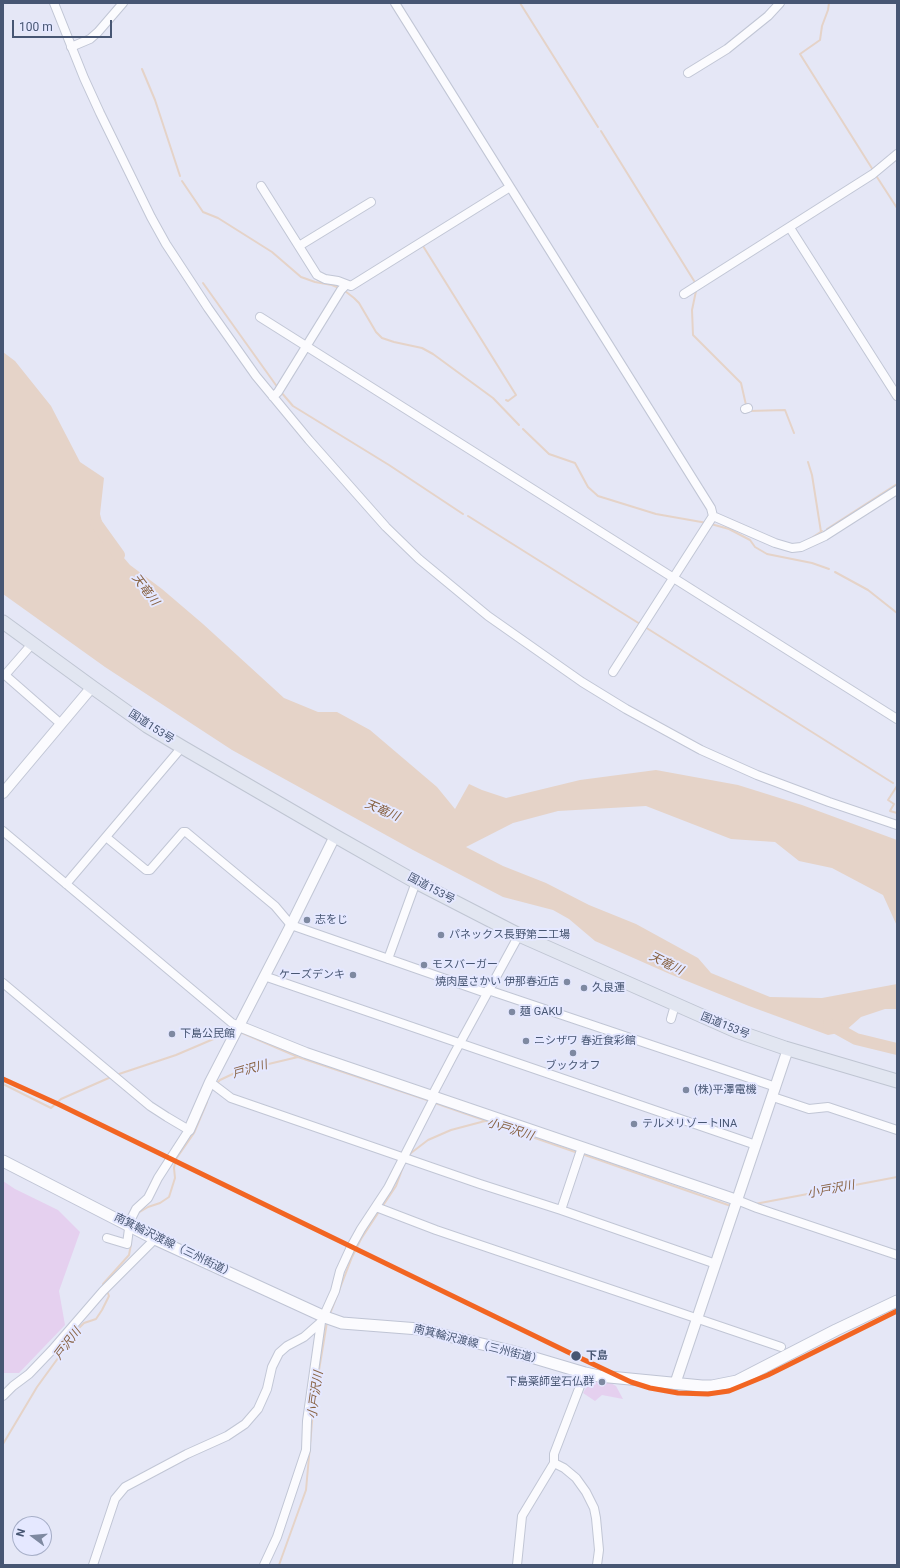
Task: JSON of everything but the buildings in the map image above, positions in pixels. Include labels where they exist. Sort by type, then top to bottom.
[{"type":"highway","name":"国道153号","points":[[3,622],[92,688],[147,726],[334,836],[416,882],[519,935],[739,1032],[788,1049],[897,1082]]},
{"type":"main road","name":"南箕輪沢渡線（三州街道）","points":[[3,1161],[155,1239],[325,1319],[342,1323],[419,1329],[511,1352],[585,1373],[675,1384],[712,1386],[737,1380],[897,1301]]},
{"type":"street","points":[[54,3],[71,47],[100,113],[151,217],[166,244],[234,345],[273,397],[386,528],[419,559],[488,616],[540,653],[616,703],[701,750],[757,775],[829,802],[897,825]]},
{"type":"street","points":[[71,47],[90,39],[123,3]]},
{"type":"street","points":[[395,3],[711,508],[710,520],[613,672]]},
{"type":"street","points":[[688,73],[727,49],[768,16],[780,3]]},
{"type":"street","points":[[684,294],[875,173],[897,154]]},
{"type":"street","points":[[261,186],[317,275],[324,279],[338,281],[351,286],[510,187]]},
{"type":"street","points":[[299,246],[371,202]]},
{"type":"street","points":[[790,228],[897,396]]},
{"type":"street","points":[[273,397],[278,392],[341,290],[346,285]]},
{"type":"street","points":[[260,317],[897,719]]},
{"type":"street","points":[[710,520],[784,546],[792,548],[802,547],[825,536],[897,490]]},
{"type":"street","points":[[32,644],[4,675],[61,724]]},
{"type":"street","points":[[3,793],[92,688]]},
{"type":"street","points":[[66,884],[182,747]]},
{"type":"street","points":[[3,831],[232,1023],[306,1053],[434,1096],[738,1204],[757,1208],[897,1256]]},
{"type":"street","points":[[106,837],[146,870],[150,870],[183,832],[186,832],[275,906],[291,925],[388,959],[487,991],[774,1092],[809,1109],[828,1108],[897,1130]]},
{"type":"street","points":[[107,1238],[127,1244],[130,1225],[136,1209],[148,1198],[158,1178],[189,1130],[334,836]]},
{"type":"street","points":[[388,959],[416,882]]},
{"type":"street","points":[[264,1565],[276,1537],[306,1450],[307,1421],[325,1319],[340,1271],[351,1247],[379,1208],[388,1188],[406,1159],[434,1096],[460,1043],[487,991],[519,935]]},
{"type":"street","points":[[264,976],[756,1145]]},
{"type":"street","points":[[3,983],[150,1106],[189,1130]]},
{"type":"street","points":[[671,1019],[675,1005]]},
{"type":"street","points":[[675,1384],[738,1204],[788,1049]]},
{"type":"street","points":[[213,1084],[231,1098],[716,1264]]},
{"type":"street","points":[[561,1210],[582,1148]]},
{"type":"street","points":[[379,1208],[436,1230],[781,1347]]},
{"type":"street","points":[[3,1396],[29,1374],[105,1289],[155,1239]]},
{"type":"street","points":[[93,1565],[115,1499],[125,1487],[188,1454],[227,1436],[246,1424],[261,1404],[267,1389],[272,1366],[279,1353],[287,1346],[304,1337],[325,1319]]},
{"type":"street","points":[[517,1565],[522,1516],[554,1463],[554,1454],[585,1373]]},
{"type":"street","points":[[554,1463],[564,1468],[576,1478],[586,1492],[594,1508],[599,1550],[597,1565]]},
{"type":"shaded area","points":[[3,1181],[15,1189],[58,1210],[80,1232],[59,1291],[65,1325],[19,1373],[3,1373]]},
{"type":"shaded area","points":[[591,1379],[609,1382],[616,1386],[623,1399],[602,1395],[595,1401],[583,1393]]},
{"type":"water","points":[[3,352],[15,361],[51,406],[80,462],[104,478],[100,514],[106,537],[130,565],[162,589],[203,624],[284,698],[318,712],[337,712],[370,730],[437,787],[455,809],[469,784],[506,798],[580,780],[656,770],[738,785],[802,805],[897,840],[897,926],[883,895],[832,868],[799,861],[775,842],[731,839],[646,806],[558,811],[513,823],[466,847],[503,866],[546,883],[589,905],[636,924],[698,958],[711,973],[770,997],[822,998],[897,984],[897,1009],[885,1009],[861,1017],[844,1032],[828,1035],[749,1006],[672,975],[595,941],[569,919],[553,910],[503,897],[413,850],[232,750],[105,667],[3,594]]},
{"type":"waterway","points":[[520,3],[598,127]]},
{"type":"waterway","points":[[829,3],[822,26],[820,40],[800,54],[873,170]]},
{"type":"waterway","points":[[142,69],[155,100],[180,176]]},
{"type":"waterway","points":[[601,131],[696,284]]},
{"type":"waterway","points":[[875,174],[897,208]]},
{"type":"waterway","points":[[182,181],[203,212],[218,218],[272,252],[301,277],[339,288]]},
{"type":"waterway","points":[[423,246],[516,395],[508,401],[506,400]]},
{"type":"waterway","points":[[203,283],[278,388]]},
{"type":"waterway","points":[[345,291],[359,303],[376,332],[382,338],[422,348],[433,354],[493,398],[519,425]]},
{"type":"waterway","points":[[696,291],[692,310],[693,335],[741,383],[746,405]]},
{"type":"waterway","points":[[281,392],[293,406],[389,465],[463,514]]},
{"type":"waterway","points":[[749,411],[785,410],[794,433]]},
{"type":"waterway","points":[[523,429],[549,454],[575,463],[588,487],[598,496],[656,514],[707,523]]},
{"type":"waterway","points":[[808,462],[812,475],[821,532]]},
{"type":"waterway","points":[[827,529],[897,484]]},
{"type":"waterway","points":[[468,516],[640,624]]},
{"type":"waterway","name":"天竜川","points":[[96,523],[119,555]]},
{"type":"waterway","points":[[711,524],[729,529],[750,540],[755,547],[767,554],[812,563],[829,569]]},
{"type":"waterway","points":[[810,539],[822,531]]},
{"type":"waterway","points":[[835,572],[868,590],[897,613]]},
{"type":"waterway","points":[[645,627],[893,783]]},
{"type":"waterway","points":[[897,786],[888,800],[894,804],[890,811],[897,813]]},
{"type":"waterway","name":"天竜川","points":[[829,1024],[856,1039],[897,1049]]},
{"type":"waterway","points":[[116,1075],[176,1055],[230,1032]]},
{"type":"waterway","name":"戸沢川","points":[[240,1032],[298,1057],[427,1100]]},
{"type":"waterway","name":"戸沢川","points":[[216,1084],[220,1080],[239,1071],[298,1057]]},
{"type":"waterway","points":[[3,1084],[51,1108],[61,1099],[111,1077]]},
{"type":"waterway","name":"戸沢川","points":[[138,1213],[148,1207],[160,1203],[169,1197],[175,1178],[174,1168],[176,1159],[194,1133],[207,1102]]},
{"type":"waterway","name":"小戸沢川","points":[[435,1103],[578,1153]]},
{"type":"waterway","name":"小戸沢川","points":[[409,1156],[428,1140],[451,1130],[485,1121]]},
{"type":"waterway","name":"小戸沢川","points":[[582,1154],[731,1206]]},
{"type":"waterway","name":"小戸沢川","points":[[382,1207],[396,1186],[403,1167]]},
{"type":"waterway","name":"小戸沢川","points":[[755,1204],[897,1177]]},
{"type":"waterway","name":"小戸沢川","points":[[330,1314],[352,1257],[361,1239],[380,1210]]},
{"type":"waterway","name":"戸沢川","points":[[104,1287],[103,1284],[129,1255],[131,1244]]},
{"type":"waterway","name":"戸沢川","points":[[3,1444],[37,1387],[75,1332],[84,1323],[96,1319],[109,1296],[107,1291]]},
{"type":"waterway","name":"小戸沢川","points":[[279,1565],[306,1490],[314,1400],[327,1322]]},
{"type":"transit line","points":[[3,1079],[58,1104],[576,1356],[631,1382],[650,1388],[678,1393],[708,1394],[729,1391],[768,1375],[897,1311]]},
{"type":"place","name":"志をじ","points":[[307,920]]},
{"type":"place","name":"パネックス長野第二工場","points":[[441,935]]},
{"type":"place","name":"モスバーガー","points":[[424,965]]},
{"type":"place","name":"ケーズデンキ","points":[[353,975]]},
{"type":"place","name":"焼肉屋さかい 伊那春近店","points":[[567,982]]},
{"type":"place","name":"久良運","points":[[584,988]]},
{"type":"place","name":"麺 GAKU","points":[[512,1012]]},
{"type":"place","name":"下島公民館","points":[[172,1034]]},
{"type":"place","name":"ニシザワ 春近食彩館","points":[[526,1041]]},
{"type":"place","name":"ブックオフ","points":[[573,1053]]},
{"type":"place","name":"(株)平澤電機","points":[[686,1090]]},
{"type":"place","name":"テルメリゾートINA","points":[[634,1124]]},
{"type":"place","name":"下島","points":[[576,1356]]},
{"type":"place","name":"下島薬師堂石仏群","points":[[602,1382]]}]
